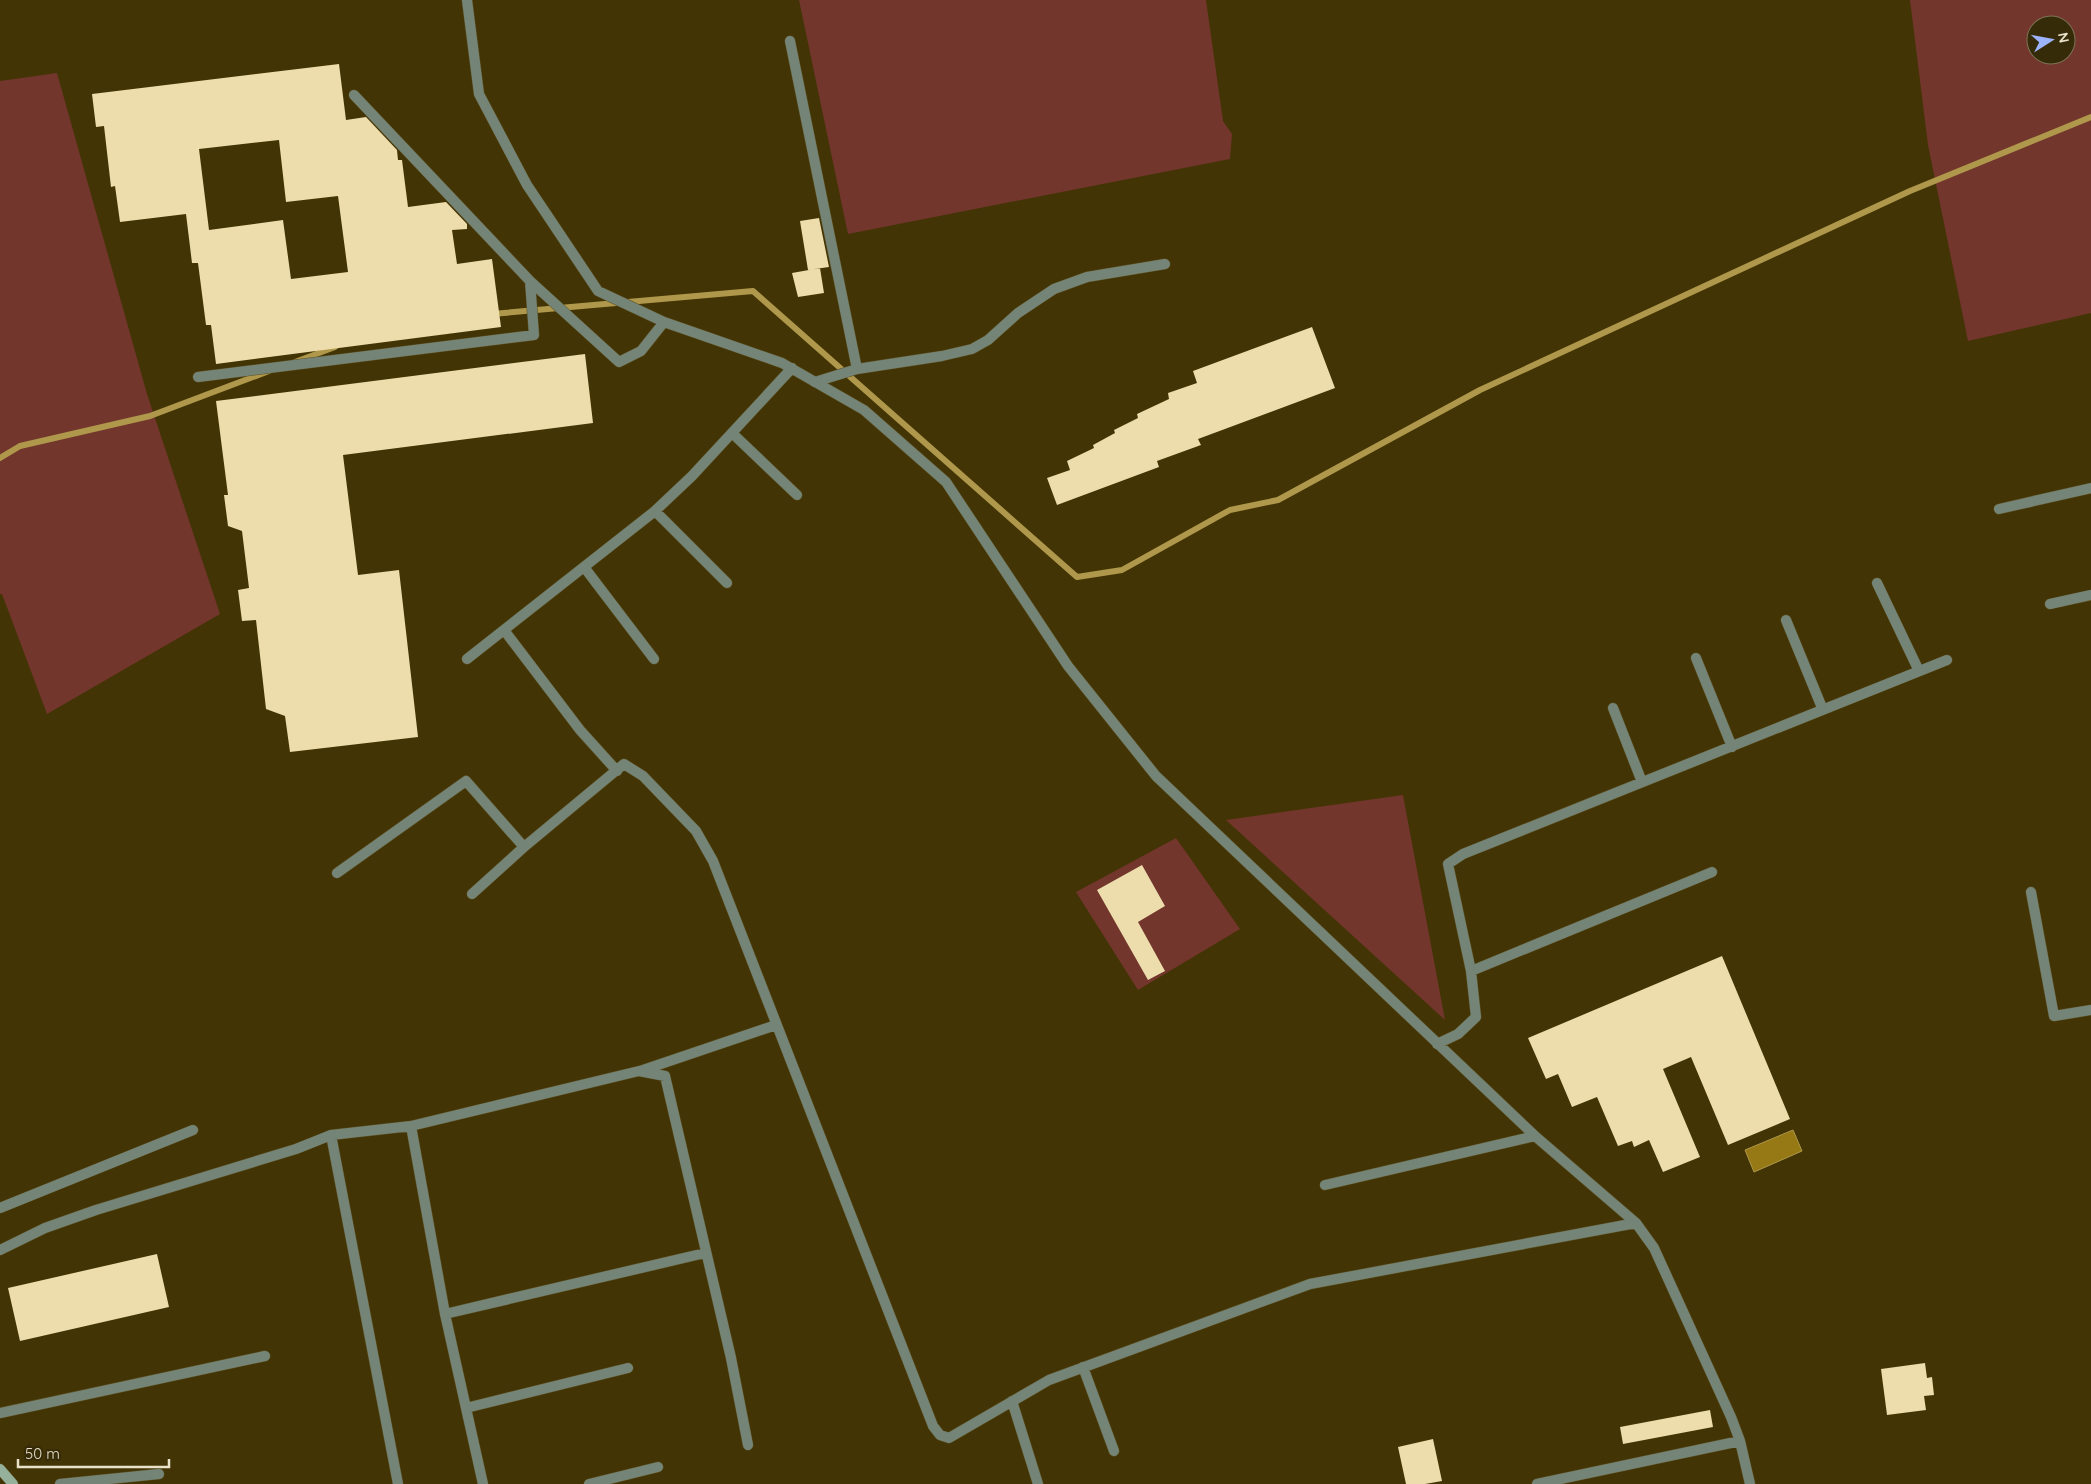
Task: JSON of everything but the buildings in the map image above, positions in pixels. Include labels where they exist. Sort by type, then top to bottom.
[{"type":"street","points":[[468,0],[479,94],[526,185],[598,291],[664,322],[792,368],[864,410],[946,482],[1068,666],[1156,776],[1535,1136],[1636,1223],[1654,1248],[1740,1441],[1750,1484]]},
{"type":"street","points":[[790,41],[858,369]]},
{"type":"street","points":[[354,95],[530,281],[619,362],[641,352],[664,322]]},
{"type":"street","points":[[815,382],[858,369],[918,360],[972,349],[988,340],[1018,313],[1054,289],[1087,277],[1165,264]]},
{"type":"street","points":[[198,377],[534,335],[530,281]]},
{"type":"street","points":[[467,660],[655,511],[692,476],[792,368]]},
{"type":"street","points":[[732,433],[797,496]]},
{"type":"street","points":[[1999,509],[2091,488]]},
{"type":"street","points":[[655,511],[727,583]]},
{"type":"street","points":[[584,567],[654,659]]},
{"type":"street","points":[[1877,583],[1919,672]]},
{"type":"street","points":[[2050,604],[2091,595]]},
{"type":"street","points":[[1786,620],[1823,710]]},
{"type":"street","points":[[504,630],[580,730],[617,770]]},
{"type":"street","points":[[1696,658],[1732,747]]},
{"type":"street","points":[[1437,1044],[1458,1034],[1476,1017],[1471,971],[1448,864],[1463,854],[1947,660]]},
{"type":"street","points":[[1613,708],[1642,782]]},
{"type":"street","points":[[472,894],[524,846],[624,764],[643,776],[696,831],[713,861],[933,1426],[940,1435],[949,1438],[1049,1380],[1310,1284],[1636,1223]]},
{"type":"street","points":[[336,873],[466,781],[524,846]]},
{"type":"street","points":[[1471,971],[1712,872]]},
{"type":"street","points":[[2031,892],[2054,1016],[2091,1010]]},
{"type":"street","points":[[0,1250],[45,1228],[96,1210],[296,1149],[331,1135],[411,1126],[639,1072],[776,1025]]},
{"type":"street","points":[[639,1072],[665,1076],[705,1254],[731,1358],[748,1445]]},
{"type":"street","points":[[411,1126],[445,1314],[483,1484]]},
{"type":"street","points":[[0,1208],[193,1130]]},
{"type":"street","points":[[331,1135],[398,1484]]},
{"type":"street","points":[[1325,1185],[1535,1136]]},
{"type":"street","points":[[445,1314],[705,1254]]},
{"type":"street","points":[[0,1413],[265,1356]]},
{"type":"street","points":[[1083,1367],[1114,1451]]},
{"type":"street","points":[[466,1408],[628,1368]]},
{"type":"street","points":[[1012,1401],[1038,1484]]},
{"type":"street","points":[[1537,1484],[1740,1441]]},
{"type":"street","points":[[589,1484],[658,1467]]},
{"type":"street","points":[[0,1469],[13,1484]]},
{"type":"street","points":[[60,1484],[159,1474]]},
{"type":"shaded area","points":[[799,0],[1206,0],[1223,121],[1232,134],[1230,159],[848,234]]},
{"type":"shaded area","points":[[1910,0],[2091,0],[2091,313],[1968,341],[1928,145]]},
{"type":"shaded area","points":[[57,73],[147,394],[220,614],[47,714],[2,594],[0,594],[0,81]]},
{"type":"shaded area","points":[[1403,795],[1445,1020],[1226,820]]},
{"type":"shaded area","points":[[1176,838],[1240,929],[1138,990],[1076,892]]},
{"type":"shaded area","points":[[1793,1130],[1802,1151],[1754,1172],[1745,1150]]},
{"type":"waterway","points":[[492,314],[753,291],[1077,577],[1122,570],[1230,510],[1278,500],[1480,390],[1910,191],[2091,117]]},
{"type":"waterway","points":[[295,362],[335,347]]},
{"type":"waterway","points":[[0,458],[20,446],[150,416],[269,371]]}]
